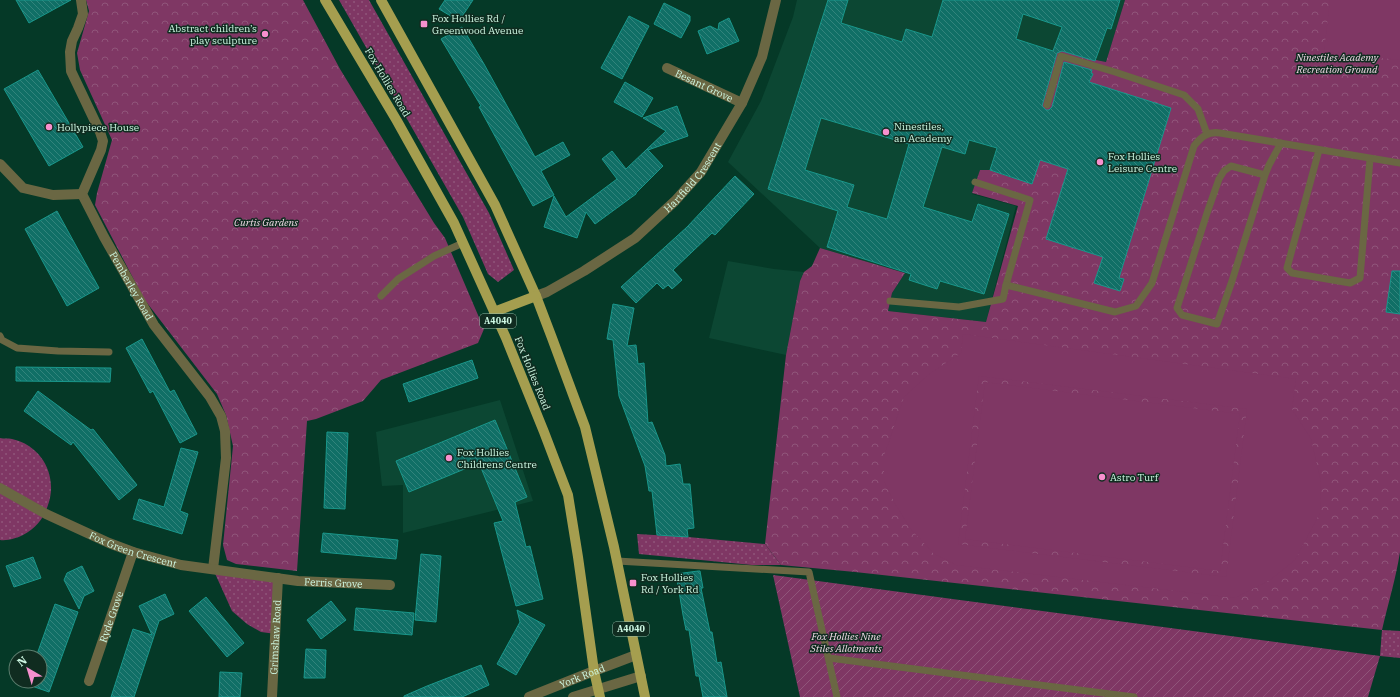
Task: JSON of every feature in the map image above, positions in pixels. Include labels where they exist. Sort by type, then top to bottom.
[{"type":"main road","name":"Fox Hollies Road","points":[[325,0],[397,121],[454,223],[506,338],[568,495],[594,671],[599,693]]},
{"type":"main road","name":"A4040","points":[[381,0],[495,205],[536,296],[585,427],[617,561],[645,697]]},
{"type":"main road","points":[[494,312],[536,296]]},
{"type":"street","points":[[0,164],[23,188],[53,195],[82,194],[101,150],[102,141],[100,132],[71,72],[70,52],[72,41],[83,14],[81,0]]},
{"type":"street","name":"Hartfield Crescent","points":[[536,296],[547,292],[584,271],[635,238],[669,206],[701,172],[742,103],[762,56],[776,0]]},
{"type":"street","name":"Besant Grove","points":[[667,68],[742,103]]},
{"type":"street","name":"Pemberley Road","points":[[82,194],[104,237],[154,325],[210,397],[221,416],[225,431],[226,458],[213,569]]},
{"type":"street","name":"Fox Green Crescent","points":[[1,490],[46,514],[109,543],[133,552],[181,565],[278,578]]},
{"type":"street","name":"Ryde Grove","points":[[90,681],[133,552]]},
{"type":"street","name":"Ferris Grove","points":[[278,578],[298,581],[390,585]]},
{"type":"street","name":"Grimshaw Road","points":[[272,697],[278,578]]},
{"type":"street","name":"York Road","points":[[529,697],[636,655]]},
{"type":"street","name":"York Road","points":[[573,697],[599,693],[641,676]]},
{"type":"lane","points":[[1047,105],[1062,56],[1184,95],[1198,109],[1207,134]]},
{"type":"lane","points":[[1006,285],[1114,312],[1136,306],[1152,283],[1194,146],[1207,134],[1214,132],[1400,163]]},
{"type":"lane","points":[[1266,175],[1231,166],[1224,171],[1207,213],[1178,308],[1182,315],[1217,324],[1266,175],[1269,165],[1281,143]]},
{"type":"lane","points":[[1319,150],[1287,268],[1292,273],[1350,283],[1360,278],[1370,159]]},
{"type":"lane","points":[[890,301],[959,307],[1003,300],[1030,200],[975,182]]},
{"type":"lane","points":[[382,296],[398,279],[434,256],[463,243]]},
{"type":"lane","points":[[0,336],[2,340],[17,348],[58,351],[109,352]]},
{"type":"lane","points":[[617,561],[809,572],[837,697]]},
{"type":"lane","points":[[829,658],[1134,697]]},
{"type":"shaded area","name":"Ninestiles, an Academy","points":[[797,0],[1125,0],[1106,62],[1096,60],[1055,45],[1013,178],[990,170],[980,170],[972,194],[1016,206],[986,322],[888,311],[892,293],[905,273],[820,248],[728,162],[761,101],[793,17]]},
{"type":"shaded area","points":[[728,261],[774,269],[804,272],[800,281],[786,355],[709,338]]},
{"type":"shaded area","name":"Fox Hollies Childrens Centre","points":[[500,400],[533,501],[403,533],[403,485],[382,486],[376,432]]},
{"type":"green space","name":"Curtis Gardens","points":[[86,0],[303,0],[340,69],[434,223],[445,238],[484,329],[478,343],[381,380],[363,401],[307,421],[297,571],[236,564],[227,560],[223,545],[233,446],[226,415],[217,394],[144,299],[95,205],[112,140],[80,70],[77,53],[89,11]]},
{"type":"green space","points":[[339,0],[369,0],[489,213],[514,270],[498,282],[488,274],[463,217]]},
{"type":"green space","name":"Ninestiles Academy Recreation Ground","points":[[1125,0],[1400,0],[1400,552],[1382,630],[781,565],[765,544],[786,355],[800,281],[804,272],[812,266],[820,248],[905,273],[892,293],[888,311],[986,322],[1018,206],[972,193],[980,170],[990,170],[1013,178],[1055,45],[1096,60],[1106,62]]},
{"type":"green space","points":[[1330,0],[1400,0],[1400,60],[1324,52]]},
{"type":"green space","points":[[963,334],[1296,379],[1292,409],[1311,439],[1321,482],[1320,513],[1295,560],[1270,580],[1235,598],[956,565],[933,553],[910,528],[894,502],[884,481],[884,456],[904,397],[928,375],[961,353]],"holes":[[[979,376],[1247,409],[1226,577],[958,544]]]},
{"type":"green space","name":"Astro Turf","points":[[985,382],[1240,414],[1220,571],[965,539]]},
{"type":"green space","points":[[0,438],[12,439],[32,448],[45,464],[51,484],[51,494],[48,505],[39,522],[23,535],[6,540],[0,540]]},
{"type":"green space","points":[[637,534],[765,544],[781,565],[752,565],[639,554]]},
{"type":"green space","points":[[213,569],[278,578],[276,634],[261,632],[247,624],[232,611]]},
{"type":"green space","name":"Fox Hollies Nine Stiles Allotments","points":[[773,575],[1380,656],[1368,697],[800,697]]},
{"type":"green space","points":[[1382,630],[1400,631],[1400,658],[1380,656]]},
{"type":"building","points":[[16,0],[71,0],[29,23]]},
{"type":"building","points":[[445,0],[473,0],[459,21],[439,9]]},
{"type":"building","name":"Ninestiles, an Academy","points":[[828,0],[848,0],[841,23],[902,42],[906,29],[932,37],[943,0],[1120,0],[1111,29],[1107,28],[1095,61],[1062,51],[1057,53],[1042,106],[1046,110],[1049,110],[1052,107],[1064,62],[1092,70],[1091,73],[1093,74],[1089,82],[1171,108],[1119,278],[1124,279],[1120,291],[1094,283],[1103,257],[1046,239],[1068,169],[1040,160],[1032,184],[990,170],[997,148],[969,140],[965,154],[942,147],[923,207],[972,222],[978,204],[1009,214],[984,294],[940,281],[937,289],[909,280],[911,274],[827,247],[838,211],[768,189]],"holes":[[[1023,14],[1062,27],[1053,51],[1016,39]],[[821,118],[909,144],[887,219],[847,207],[854,185],[805,170]]]},
{"type":"building","points":[[664,3],[690,16],[690,21],[681,38],[654,24]]},
{"type":"building","points":[[629,16],[649,26],[622,79],[601,68]]},
{"type":"building","points":[[729,18],[739,41],[707,54],[698,31],[710,26],[718,30],[719,23]]},
{"type":"building","points":[[462,27],[535,157],[563,142],[570,155],[541,171],[554,195],[533,206],[479,107],[481,106],[441,39]]},
{"type":"building","name":"Hollypiece House","points":[[38,70],[83,147],[49,166],[4,89]]},
{"type":"building","points":[[625,82],[653,98],[642,117],[614,102]]},
{"type":"building","points":[[677,106],[688,136],[648,150],[663,166],[636,194],[595,224],[586,212],[577,238],[544,227],[554,196],[566,217],[617,179],[602,159],[612,151],[626,169],[666,131],[643,118]]},
{"type":"building","points":[[735,176],[754,194],[715,235],[712,233],[673,270],[682,280],[672,289],[668,285],[663,289],[657,283],[636,303],[621,287],[687,227]]},
{"type":"building","points":[[57,211],[99,288],[67,306],[25,229]]},
{"type":"building","points":[[1392,271],[1400,271],[1400,314],[1386,312]]},
{"type":"building","points":[[613,304],[634,308],[627,346],[636,345],[638,364],[644,363],[648,423],[652,422],[665,455],[666,466],[680,464],[683,484],[690,484],[694,528],[687,529],[688,537],[657,535],[652,491],[649,491],[645,466],[619,396],[613,340],[607,339]]},
{"type":"building","points":[[142,339],[170,392],[174,390],[197,434],[180,443],[153,391],[150,393],[126,348]]},
{"type":"building","points":[[472,360],[478,378],[409,402],[403,384]]},
{"type":"building","points":[[16,367],[111,368],[110,382],[16,381]]},
{"type":"building","points":[[38,391],[91,430],[93,429],[137,485],[119,500],[73,442],[71,445],[24,411]]},
{"type":"building","points":[[495,420],[527,497],[515,502],[526,547],[530,546],[543,599],[516,606],[494,523],[503,521],[479,463],[409,492],[396,461]]},
{"type":"building","points":[[327,432],[348,433],[345,509],[324,508]]},
{"type":"building","points":[[181,448],[198,452],[180,511],[188,514],[182,534],[133,519],[139,499],[164,507]]},
{"type":"building","points":[[323,533],[398,540],[396,559],[321,552]]},
{"type":"building","points":[[421,554],[441,556],[436,622],[415,620]]},
{"type":"building","points":[[33,557],[41,578],[14,587],[6,566]]},
{"type":"building","points":[[82,566],[94,591],[84,596],[79,609],[64,580],[67,573]]},
{"type":"building","points":[[700,571],[703,588],[701,588],[710,632],[712,632],[717,663],[721,662],[727,697],[703,697],[699,676],[696,676],[689,630],[686,630],[676,574]]},
{"type":"building","points":[[165,594],[174,614],[159,621],[134,697],[111,697],[133,629],[152,635],[139,606]]},
{"type":"building","points":[[206,597],[244,643],[227,657],[189,611]]},
{"type":"building","points":[[331,601],[346,620],[321,639],[307,620]]},
{"type":"building","points":[[55,604],[78,612],[49,692],[40,689],[48,689],[48,649],[39,649]]},
{"type":"building","points":[[356,608],[414,613],[412,635],[354,630]]},
{"type":"building","points":[[517,610],[545,625],[516,675],[497,664],[520,622]]},
{"type":"building","points":[[306,649],[326,650],[325,678],[304,678]]},
{"type":"building","points":[[481,665],[489,685],[462,697],[404,697],[427,686]]},
{"type":"building","points":[[220,672],[242,673],[240,697],[219,697]]},
{"type":"place","name":"Fox Hollies Rd / Greenwood Avenue","points":[[424,24]]},
{"type":"place","name":"Abstract children’s play sculpture","points":[[265,34]]},
{"type":"place","name":"Hollypiece House","points":[[49,127]]},
{"type":"place","name":"Ninestiles, an Academy","points":[[886,132]]},
{"type":"place","name":"Fox Hollies Leisure Centre","points":[[1100,162]]},
{"type":"place","name":"Fox Hollies Childrens Centre","points":[[449,458]]},
{"type":"place","name":"Astro Turf","points":[[1102,477]]},
{"type":"place","name":"Fox Hollies Rd / York Rd","points":[[633,583]]}]
